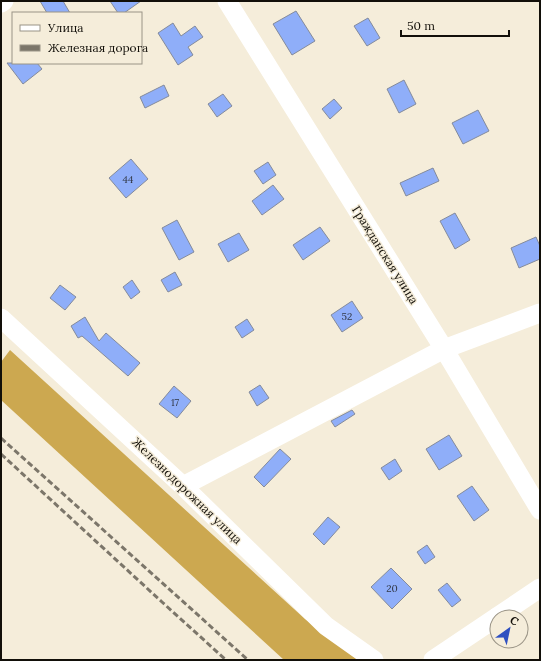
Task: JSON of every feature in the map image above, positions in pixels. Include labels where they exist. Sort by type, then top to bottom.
[{"type":"street","name":"Гражданская улица","points":[[227,1],[444,349],[540,510]]},
{"type":"street","points":[[183,486],[444,349],[540,313]]},
{"type":"street","name":"Железнодорожная улица","points":[[1,318],[183,486],[326,626],[374,660]]},
{"type":"street","points":[[509,609],[540,588]]},
{"type":"street","points":[[433,660],[489,622]]},
{"type":"shaded area","points":[[10,350],[305,619],[360,660],[284,660],[1,400],[1,362]]},
{"type":"building","points":[[40,1],[63,1],[69,12],[46,12]]},
{"type":"building","points":[[110,1],[141,1],[125,12],[117,12]]},
{"type":"building","points":[[296,11],[315,41],[292,55],[273,24]]},
{"type":"building","points":[[368,18],[380,38],[367,46],[354,26]]},
{"type":"building","points":[[173,23],[181,36],[195,26],[203,37],[188,47],[193,55],[178,65],[158,33]]},
{"type":"building","points":[[7,63],[38,64],[42,69],[23,84]]},
{"type":"building","points":[[404,80],[416,104],[399,113],[387,89]]},
{"type":"building","points":[[164,85],[169,96],[145,108],[140,97]]},
{"type":"building","points":[[223,94],[232,106],[217,117],[208,104]]},
{"type":"building","points":[[334,99],[342,108],[330,119],[322,109]]},
{"type":"building","points":[[478,110],[489,131],[463,144],[452,123]]},
{"type":"building","points":[[131,159],[148,179],[126,198],[109,178]]},
{"type":"building","points":[[268,162],[276,175],[263,184],[254,171]]},
{"type":"building","points":[[433,168],[439,181],[406,196],[400,183]]},
{"type":"building","points":[[273,185],[284,199],[262,215],[252,201]]},
{"type":"building","points":[[455,213],[470,240],[455,249],[440,221]]},
{"type":"building","points":[[177,220],[194,252],[179,260],[162,228]]},
{"type":"building","points":[[320,227],[330,241],[303,260],[293,245]]},
{"type":"building","points":[[239,233],[249,250],[228,262],[218,244]]},
{"type":"building","points":[[536,237],[540,246],[540,259],[519,268],[511,248]]},
{"type":"building","points":[[175,272],[182,285],[168,292],[161,280]]},
{"type":"building","points":[[132,280],[140,292],[131,299],[123,287]]},
{"type":"building","points":[[60,285],[76,297],[65,310],[50,298]]},
{"type":"building","points":[[352,301],[363,318],[342,332],[331,315]]},
{"type":"building","points":[[85,317],[99,341],[106,333],[140,363],[128,376],[82,336],[78,338],[71,326]]},
{"type":"building","points":[[247,319],[254,330],[242,338],[235,327]]},
{"type":"building","points":[[260,385],[269,398],[257,406],[249,392]]},
{"type":"building","points":[[174,386],[191,401],[177,418],[159,404]]},
{"type":"building","points":[[352,410],[355,414],[335,427],[331,421]]},
{"type":"building","points":[[449,435],[462,456],[439,470],[426,449]]},
{"type":"building","points":[[280,449],[291,459],[264,487],[254,477]]},
{"type":"building","points":[[395,459],[402,471],[389,480],[381,468]]},
{"type":"building","points":[[472,486],[489,510],[474,521],[457,496]]},
{"type":"building","points":[[328,517],[340,527],[324,545],[313,534]]},
{"type":"building","points":[[427,545],[435,557],[425,564],[417,552]]},
{"type":"building","points":[[391,568],[412,589],[392,609],[371,587]]},
{"type":"building","points":[[447,583],[461,600],[452,607],[438,590]]},
{"type":"railway","points":[[1,438],[248,660]]},
{"type":"railway","points":[[1,454],[226,660]]}]
